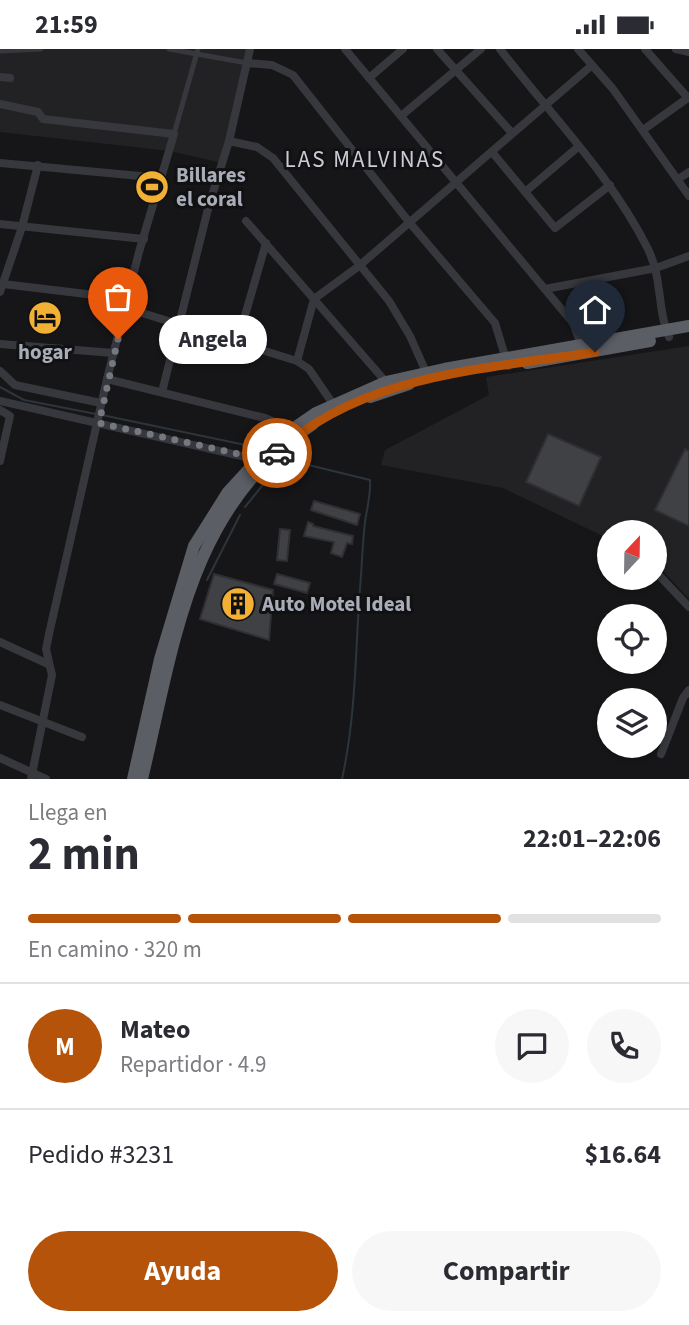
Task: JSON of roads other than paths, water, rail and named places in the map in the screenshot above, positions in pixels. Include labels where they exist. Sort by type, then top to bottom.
[{"type":"highway","points":[[133,779],[160,659],[194,547],[228,492],[291,429],[333,404],[386,382],[426,372],[508,362],[667,334],[689,326]]},
{"type":"highway","points":[[142,779],[186,603],[200,559],[224,515],[260,461],[305,429],[359,401],[416,382],[581,344],[689,333]]},
{"type":"street","points":[[0,51],[41,49]]},
{"type":"street","points":[[169,49],[272,65],[293,75],[409,222],[495,323],[508,362]]},
{"type":"street","points":[[162,392],[209,205],[229,141],[250,49]]},
{"type":"street","points":[[345,49],[573,323],[581,344]]},
{"type":"street","points":[[369,78],[403,49]]},
{"type":"street","points":[[437,49],[512,133]]},
{"type":"street","points":[[401,116],[481,49]]},
{"type":"street","points":[[500,49],[610,185],[647,248],[656,268],[667,334]]},
{"type":"street","points":[[578,49],[613,89],[689,196]]},
{"type":"street","points":[[643,130],[688,98],[645,49]]},
{"type":"street","points":[[676,49],[689,52]]},
{"type":"street","points":[[32,776],[52,675],[46,649],[107,379],[197,52]]},
{"type":"street","points":[[297,361],[314,299],[359,266],[591,66]]},
{"type":"street","points":[[0,77],[10,78]]},
{"type":"street","points":[[0,104],[37,112],[43,120],[174,134]]},
{"type":"street","points":[[229,141],[257,147],[273,158],[389,301],[411,336],[426,372]]},
{"type":"street","points":[[526,192],[578,147]]},
{"type":"street","points":[[492,152],[555,228],[610,185]]},
{"type":"street","points":[[0,163],[162,178]]},
{"type":"street","points":[[38,165],[22,227],[1,288],[128,299]]},
{"type":"street","points":[[678,179],[689,171]]},
{"type":"street","points":[[246,221],[386,382]]},
{"type":"street","points":[[0,224],[144,239]]},
{"type":"street","points":[[237,343],[266,243]]},
{"type":"street","points":[[545,289],[656,268],[689,255]]},
{"type":"street","points":[[126,309],[297,361],[309,369],[333,404]]},
{"type":"street","points":[[0,344],[114,353]]},
{"type":"street","points":[[0,371],[15,385],[101,406]]},
{"type":"street","points":[[107,379],[265,418],[291,429]]},
{"type":"street","points":[[0,401],[99,421],[260,461]]},
{"type":"street","points":[[0,410],[10,416],[0,461]]},
{"type":"street","points":[[667,584],[689,607]]},
{"type":"street","points":[[0,642],[48,664]]},
{"type":"street","points":[[667,739],[683,698],[689,690]]},
{"type":"street","points":[[0,705],[82,737]]},
{"type":"street","points":[[0,758],[32,776],[46,779]]},
{"type":"waterway","points":[[0,387],[24,400],[96,414]]},
{"type":"waterway","points":[[102,415],[255,447]]},
{"type":"waterway","points":[[278,469],[284,464],[284,459],[370,480],[363,542],[353,703],[342,779]]},
{"type":"waterway","points":[[245,507],[270,476]]},
{"type":"waterway","points":[[207,580],[240,515]]},
{"type":"place","name":"Billares el coral","points":[[152,187]]},
{"type":"place","name":"hogar","points":[[45,318]]},
{"type":"place","name":"Angela","points":[[118,339]]},
{"type":"place","name":"Auto Motel Ideal","points":[[238,604]]},
{"type":"district","name":"LAS MALVINAS","points":[[365,159]]}]
